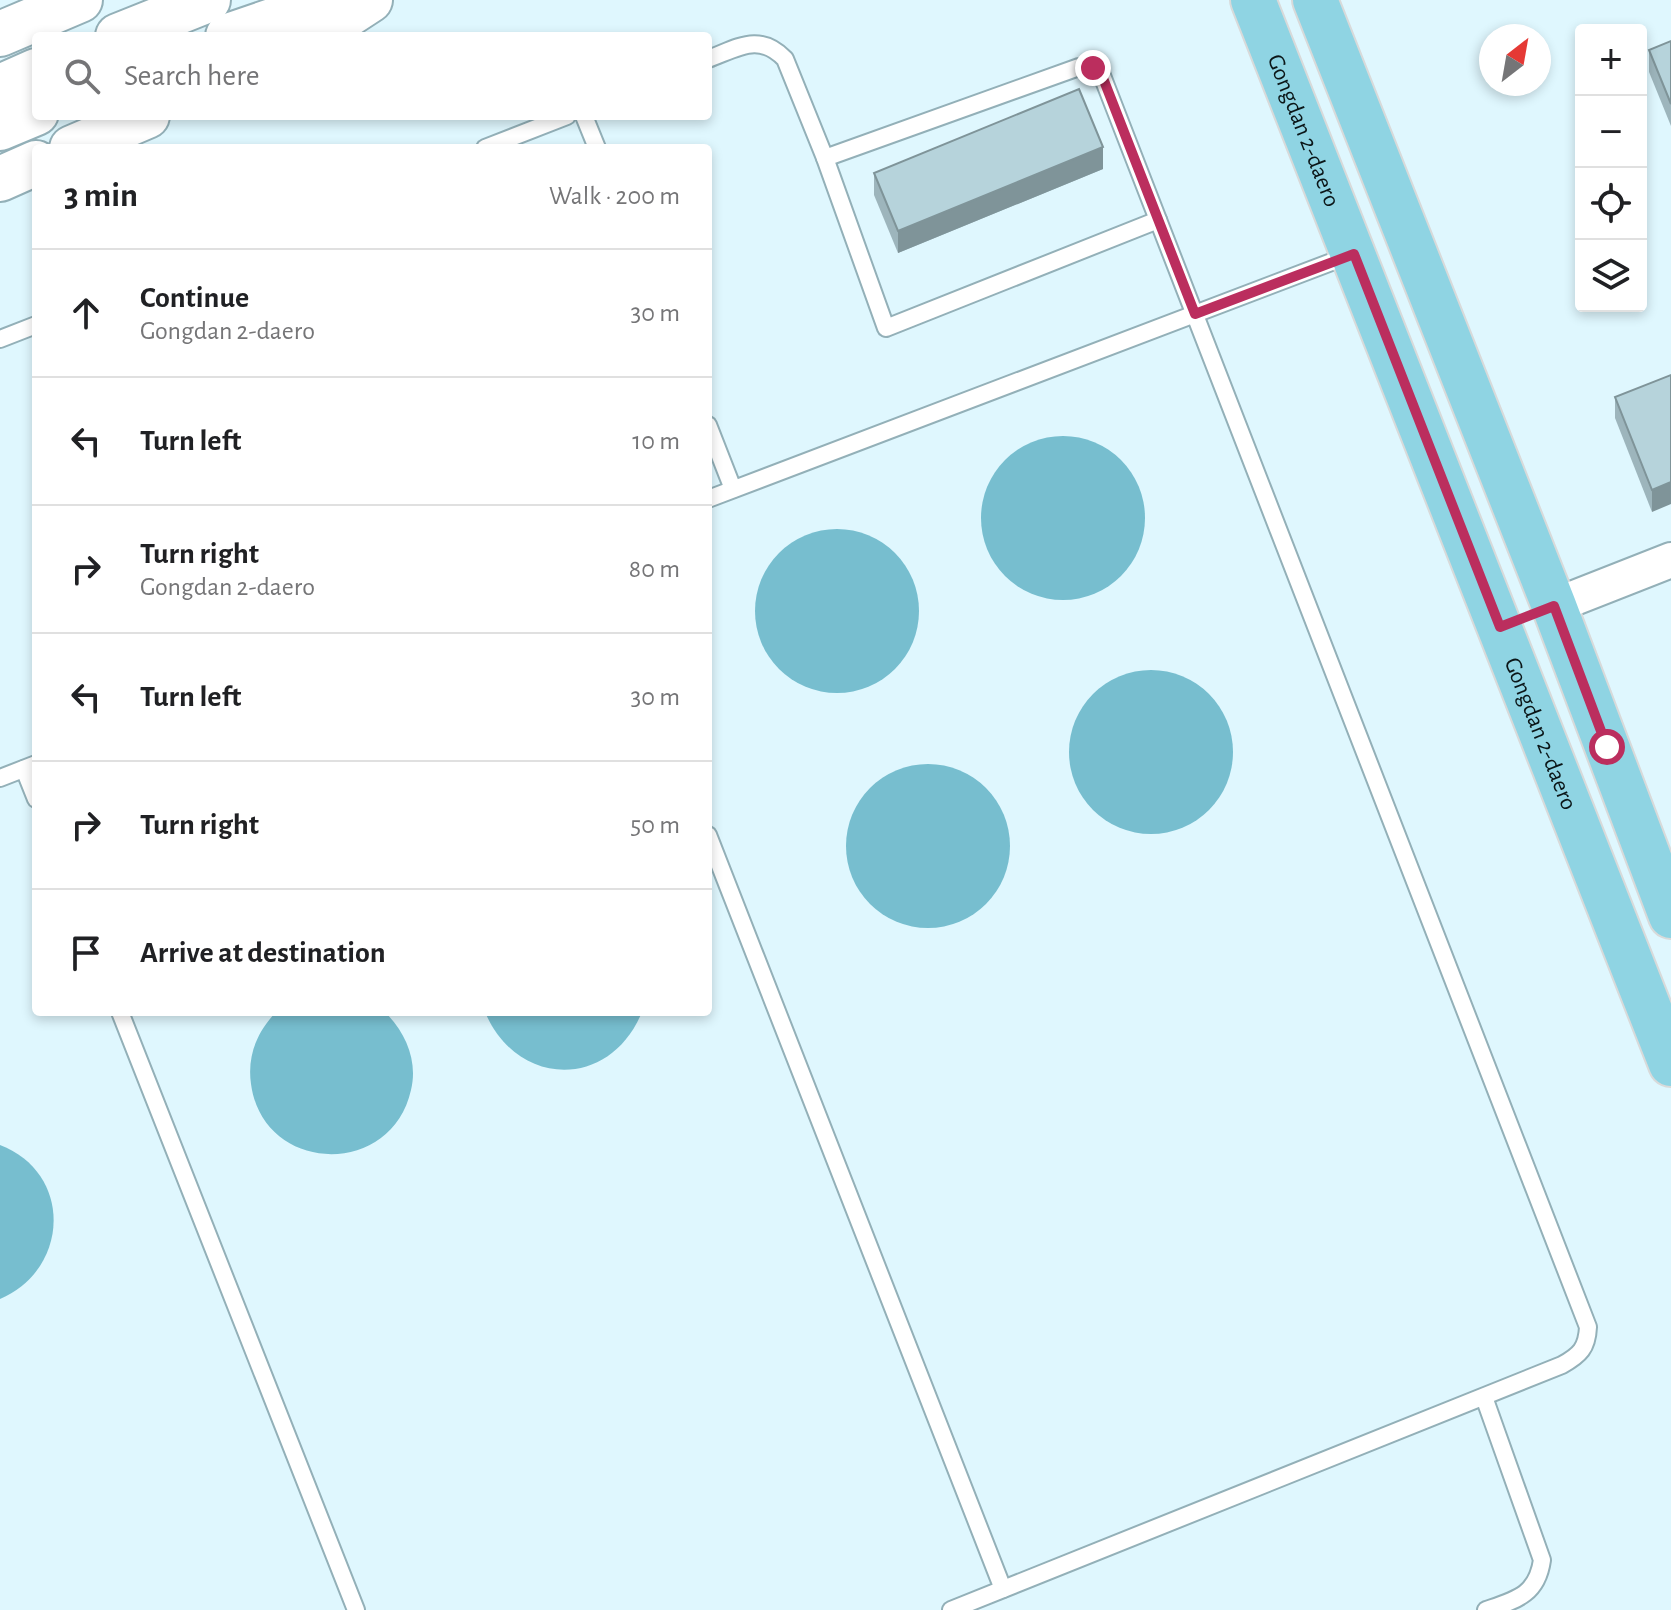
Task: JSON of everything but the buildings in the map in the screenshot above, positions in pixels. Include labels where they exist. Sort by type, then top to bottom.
[{"type":"main road","points":[[0,34],[80,0]]},
{"type":"main road","points":[[128,32],[208,0]]},
{"type":"main road","points":[[240,32],[333,0]]},
{"type":"main road","points":[[321,32],[370,0]]},
{"type":"main road","name":"Gongdan 2-daero","points":[[1253,0],[1671,1064]]},
{"type":"main road","points":[[1315,0],[1554,606],[1671,916]]},
{"type":"main road","points":[[0,87],[32,73]]},
{"type":"main road","points":[[0,128],[32,115]]},
{"type":"main road","points":[[81,144],[138,120]]},
{"type":"main road","points":[[0,179],[32,165]]},
{"type":"main road","points":[[1500,627],[1554,606]]},
{"type":"street","points":[[1554,606],[1671,560]]},
{"type":"lane","points":[[712,57],[749,43],[775,48],[785,59],[825,158],[886,328],[1158,220]]},
{"type":"lane","points":[[825,158],[1079,67],[1093,68],[1101,73],[1588,1327],[1587,1344],[1578,1357],[951,1610]]},
{"type":"lane","points":[[495,144],[557,120]]},
{"type":"lane","points":[[586,120],[595,144]]},
{"type":"lane","points":[[712,497],[1354,254]]},
{"type":"lane","points":[[0,339],[32,327]]},
{"type":"lane","points":[[712,435],[733,489]]},
{"type":"lane","points":[[0,778],[30,767]]},
{"type":"lane","points":[[712,845],[1003,1589]]},
{"type":"lane","points":[[122,1016],[356,1610]]},
{"type":"lane","points":[[1484,1397],[1542,1560],[1539,1578],[1526,1594],[1486,1610]]},
{"type":"water","points":[[1063,436],[1094,442],[1121,460],[1139,487],[1145,518],[1139,549],[1121,576],[1094,594],[1063,600],[1032,594],[1005,576],[987,549],[981,518],[987,487],[1005,460],[1032,442]]},
{"type":"water","points":[[837,529],[868,535],[895,553],[913,580],[919,611],[913,642],[895,669],[868,687],[837,693],[806,687],[779,669],[761,642],[755,611],[761,580],[779,553],[806,535]]},
{"type":"water","points":[[1151,670],[1182,676],[1209,694],[1227,721],[1233,752],[1227,783],[1209,810],[1182,828],[1151,834],[1120,828],[1093,810],[1075,783],[1069,752],[1075,721],[1093,694],[1120,676]]},
{"type":"water","points":[[928,764],[959,770],[986,788],[1004,815],[1010,846],[1004,877],[986,904],[959,922],[928,928],[897,922],[870,904],[852,877],[846,846],[852,815],[870,788],[897,770]]},
{"type":"water","points":[[273,1016],[388,1016],[404,1038],[413,1069],[411,1090],[399,1119],[379,1139],[355,1151],[328,1154],[302,1149],[278,1135],[260,1114],[251,1084],[252,1054]]},
{"type":"water","points":[[487,1016],[640,1016],[627,1038],[608,1056],[587,1066],[564,1070],[540,1066],[519,1055],[500,1037]]},
{"type":"water","points":[[0,1145],[24,1158],[41,1177],[51,1198],[54,1221],[50,1244],[40,1266],[23,1285],[0,1299]]},
{"type":"route","points":[[1093,68],[1101,73],[1195,314],[1354,254],[1500,627],[1554,606],[1607,747]]}]
